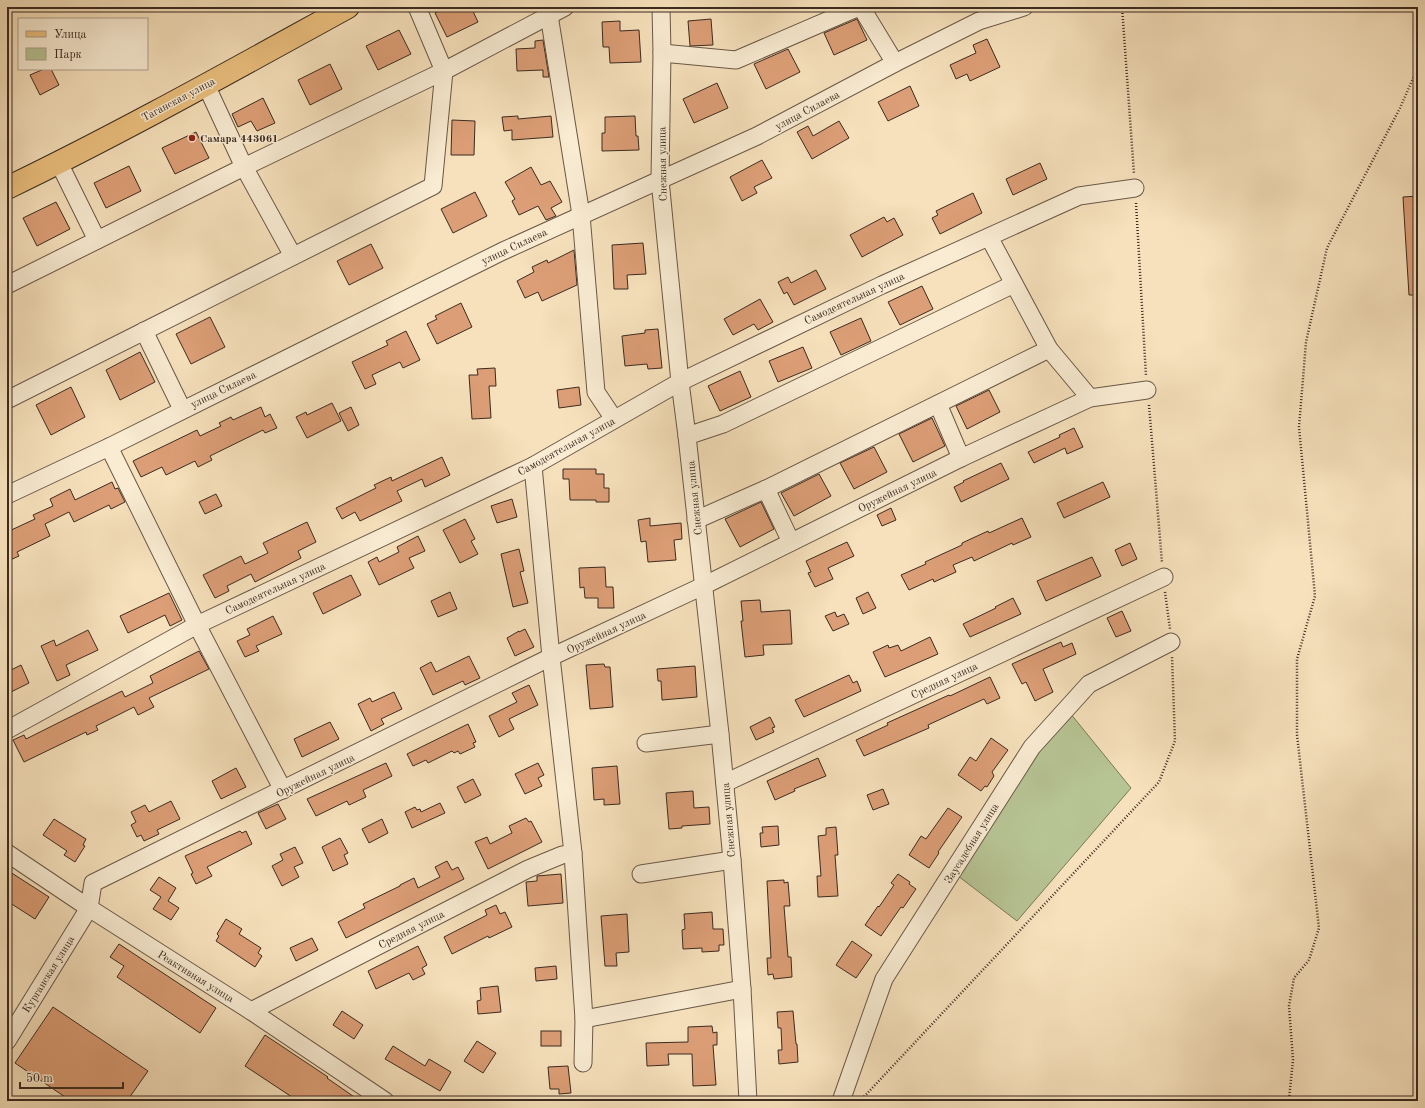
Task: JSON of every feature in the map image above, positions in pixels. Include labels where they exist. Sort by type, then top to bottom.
[{"type":"main road","name":"Таганская улица","points":[[7,188],[59,163],[206,85],[348,7]]},
{"type":"street","points":[[7,400],[433,186],[444,70],[416,7]]},
{"type":"street","points":[[7,285],[244,167],[444,70],[565,7]]},
{"type":"street","name":"Снежная улица","points":[[661,7],[662,53],[660,180],[680,382],[725,783],[742,989],[748,1101]]},
{"type":"street","points":[[662,53],[736,60],[860,7],[895,63]]},
{"type":"street","name":"улица Силаева","points":[[7,495],[109,447],[182,409],[503,251],[757,136],[895,63],[979,21],[1024,7]]},
{"type":"street","points":[[549,15],[581,215],[596,392],[614,419]]},
{"type":"street","points":[[206,85],[244,167],[294,256]]},
{"type":"street","points":[[59,163],[97,240]]},
{"type":"street","name":"Самодеятельная улица","points":[[7,730],[197,626],[533,466],[680,382],[882,285],[1079,196],[1135,188]]},
{"type":"street","points":[[989,237],[1049,349],[1090,398]]},
{"type":"street","points":[[687,436],[723,424],[1014,284]]},
{"type":"street","points":[[144,331],[182,409]]},
{"type":"street","points":[[696,520],[766,489],[1049,349]]},
{"type":"street","name":"Оружейная улица","points":[[89,908],[93,883],[552,657],[703,586],[961,458],[1090,398],[1147,390]]},
{"type":"street","points":[[938,404],[961,458]]},
{"type":"street","points":[[109,447],[197,626],[283,790]]},
{"type":"street","points":[[533,466],[573,853],[584,1019],[583,1063]]},
{"type":"street","points":[[766,489],[791,542]]},
{"type":"street","name":"Средняя улица","points":[[725,783],[1164,577]]},
{"type":"street","name":"Заусадебная улица","points":[[841,1101],[884,979],[1032,746],[1089,684],[1171,642]]},
{"type":"street","points":[[646,743],[720,734]]},
{"type":"street","name":"Реактивная улица","points":[[7,853],[89,908],[251,1011],[385,1101]]},
{"type":"street","name":"Средняя улица","points":[[251,1011],[528,869],[562,855],[573,853]]},
{"type":"street","points":[[641,874],[732,860]]},
{"type":"street","name":"Курганская улица","points":[[7,1041],[89,908]]},
{"type":"street","points":[[584,1019],[742,989]]},
{"type":"path","points":[[1287,1101],[1289,1099],[1293,1060],[1289,1006],[1294,978],[1309,960],[1319,928],[1298,735],[1297,659],[1315,596],[1299,427],[1306,342],[1327,248],[1400,108],[1418,67]]},
{"type":"green space","points":[[1070,713],[1131,788],[1017,921],[958,876],[1037,752]]},
{"type":"building","points":[[447,7],[471,7],[478,22],[447,37],[435,13]]},
{"type":"building","points":[[711,19],[713,45],[690,46],[688,21]]},
{"type":"building","points":[[857,19],[867,40],[834,55],[824,33]]},
{"type":"building","points":[[620,21],[620,31],[639,30],[641,62],[610,63],[609,47],[603,47],[602,22]]},
{"type":"building","points":[[399,30],[411,54],[378,70],[366,46]]},
{"type":"building","points":[[987,39],[1000,67],[970,81],[967,74],[956,79],[950,65],[976,53],[973,45]]},
{"type":"building","points":[[543,40],[549,77],[543,77],[543,70],[517,71],[516,49],[535,48],[535,41]]},
{"type":"building","points":[[788,49],[800,72],[766,89],[754,64]]},
{"type":"building","points":[[330,64],[342,89],[310,105],[298,80]]},
{"type":"building","points":[[42,70],[52,70],[59,85],[40,95],[30,75]]},
{"type":"building","points":[[717,83],[728,108],[694,123],[683,99]]},
{"type":"building","points":[[910,86],[919,106],[888,121],[878,102]]},
{"type":"building","points":[[263,98],[275,123],[257,131],[251,121],[238,127],[232,114]]},
{"type":"building","points":[[518,116],[518,119],[551,116],[553,137],[512,140],[512,130],[504,131],[502,117]]},
{"type":"building","points":[[635,116],[636,136],[638,136],[639,150],[602,151],[602,133],[605,133],[605,117]]},
{"type":"building","points":[[452,120],[475,121],[474,155],[451,155]]},
{"type":"building","points":[[839,121],[849,138],[812,159],[797,132],[808,126],[813,136]]},
{"type":"building","points":[[196,132],[209,158],[175,174],[162,148]]},
{"type":"building","points":[[762,160],[772,178],[754,187],[757,193],[742,201],[730,177]]},
{"type":"building","points":[[1040,163],[1047,179],[1013,195],[1006,179]]},
{"type":"building","points":[[129,166],[141,191],[106,208],[94,183]]},
{"type":"building","points":[[531,167],[541,185],[550,181],[562,202],[551,208],[556,216],[546,220],[538,206],[519,215],[512,201],[515,199],[505,182]]},
{"type":"building","points":[[475,192],[487,216],[453,233],[441,209]]},
{"type":"building","points":[[973,193],[982,213],[940,234],[932,218],[938,215],[936,211]]},
{"type":"building","points":[[1418,196],[1418,295],[1409,295],[1403,197]]},
{"type":"building","points":[[56,202],[70,229],[37,246],[23,218]]},
{"type":"building","points":[[884,217],[887,222],[894,218],[903,235],[862,257],[850,235]]},
{"type":"building","points":[[643,243],[646,274],[627,275],[628,289],[614,289],[612,245]]},
{"type":"building","points":[[371,244],[383,268],[349,285],[337,261]]},
{"type":"building","points":[[574,250],[577,285],[542,301],[538,292],[525,298],[517,281],[534,272],[532,267],[547,260],[548,263]]},
{"type":"building","points":[[816,270],[826,289],[794,305],[787,292],[784,294],[778,282],[788,277],[791,283]]},
{"type":"building","points":[[922,286],[933,309],[900,325],[888,302]]},
{"type":"building","points":[[760,299],[773,322],[758,330],[754,324],[733,335],[724,319]]},
{"type":"building","points":[[461,303],[472,327],[437,344],[427,324],[437,319],[435,316]]},
{"type":"building","points":[[210,317],[225,347],[191,364],[176,334]]},
{"type":"building","points":[[861,318],[871,341],[841,355],[830,332]]},
{"type":"building","points":[[658,329],[662,368],[648,369],[647,364],[625,366],[622,336],[645,333],[645,330]]},
{"type":"building","points":[[406,331],[420,360],[403,368],[400,362],[372,375],[376,384],[365,389],[352,362],[388,345],[386,341]]},
{"type":"building","points":[[803,347],[812,368],[778,382],[769,361]]},
{"type":"building","points":[[140,352],[155,382],[120,400],[106,370]]},
{"type":"building","points":[[495,368],[496,386],[489,386],[491,418],[472,419],[469,375],[478,375],[477,369]]},
{"type":"building","points":[[740,371],[751,397],[720,411],[708,386]]},
{"type":"building","points":[[71,387],[85,417],[51,435],[36,405]]},
{"type":"building","points":[[579,387],[581,405],[559,408],[557,390]]},
{"type":"building","points":[[989,390],[1000,412],[967,429],[956,406]]},
{"type":"building","points":[[332,403],[341,421],[307,438],[296,417],[306,412],[307,415]]},
{"type":"building","points":[[261,407],[265,417],[270,414],[277,428],[265,433],[263,430],[210,456],[212,460],[198,467],[195,461],[166,475],[162,467],[141,477],[133,461],[197,430],[200,436],[221,426],[219,423],[231,417],[233,420]]},
{"type":"building","points":[[351,407],[359,425],[348,431],[339,413]]},
{"type":"building","points":[[932,418],[945,446],[913,462],[899,434]]},
{"type":"building","points":[[1074,428],[1083,447],[1067,454],[1065,448],[1034,463],[1028,452],[1060,437],[1059,435]]},
{"type":"building","points":[[874,447],[887,472],[854,489],[840,463]]},
{"type":"building","points":[[442,457],[450,475],[425,487],[422,479],[397,491],[402,501],[360,521],[355,512],[342,519],[336,508],[376,488],[374,485],[391,477],[392,481]]},
{"type":"building","points":[[1001,463],[1009,479],[961,502],[954,487],[964,482],[963,481]]},
{"type":"building","points":[[563,469],[596,469],[596,474],[604,474],[604,488],[609,488],[609,502],[596,502],[596,500],[570,500],[569,479],[563,479]]},
{"type":"building","points":[[819,474],[831,496],[794,516],[781,493]]},
{"type":"building","points":[[112,482],[115,489],[118,488],[125,502],[111,509],[109,505],[74,522],[69,512],[45,524],[50,536],[17,552],[19,556],[10,560],[8,556],[7,557],[7,532],[35,519],[33,515],[53,506],[50,499],[70,489],[75,500]]},
{"type":"building","points":[[1103,482],[1110,497],[1064,518],[1057,503]]},
{"type":"building","points":[[216,494],[222,506],[205,514],[199,502]]},
{"type":"building","points":[[512,499],[517,517],[497,523],[491,506]]},
{"type":"building","points":[[761,502],[774,529],[740,547],[725,519]]},
{"type":"building","points":[[891,508],[896,520],[882,526],[877,515]]},
{"type":"building","points":[[650,518],[650,526],[681,523],[682,539],[674,540],[676,560],[648,562],[646,541],[641,542],[638,520]]},
{"type":"building","points":[[1022,518],[1031,537],[1013,545],[1012,543],[974,561],[972,557],[953,565],[956,572],[934,582],[933,579],[909,590],[901,575],[926,564],[925,562],[962,545],[962,543]]},
{"type":"building","points":[[465,519],[475,539],[471,541],[478,554],[460,563],[443,530]]},
{"type":"building","points":[[307,522],[316,542],[298,551],[301,558],[255,582],[251,574],[227,586],[229,591],[215,598],[203,575],[241,556],[245,564],[268,553],[263,543]]},
{"type":"building","points":[[418,536],[425,551],[409,558],[414,568],[379,585],[368,562],[377,557],[379,562],[399,552],[397,547]]},
{"type":"building","points":[[847,542],[854,556],[828,568],[833,579],[815,587],[808,573],[811,572],[806,561]]},
{"type":"building","points":[[1130,543],[1137,559],[1122,566],[1115,550]]},
{"type":"building","points":[[519,549],[524,571],[520,572],[528,603],[513,607],[501,554]]},
{"type":"building","points":[[1092,557],[1101,576],[1046,601],[1037,581]]},
{"type":"building","points":[[605,567],[606,587],[613,587],[614,608],[598,608],[598,598],[585,598],[584,587],[580,588],[579,568]]},
{"type":"building","points":[[351,575],[361,595],[323,614],[313,593]]},
{"type":"building","points":[[450,592],[457,609],[438,617],[431,601]]},
{"type":"building","points":[[868,592],[876,608],[863,614],[856,598]]},
{"type":"building","points":[[169,593],[182,620],[170,626],[165,615],[128,633],[120,616]]},
{"type":"building","points":[[1013,598],[1021,614],[970,637],[963,624]]},
{"type":"building","points":[[760,600],[761,612],[790,610],[792,644],[763,645],[764,655],[745,657],[741,621],[743,621],[741,601]]},
{"type":"building","points":[[1122,611],[1131,631],[1116,637],[1107,618]]},
{"type":"building","points":[[835,612],[837,617],[844,614],[849,624],[833,631],[825,616]]},
{"type":"building","points":[[273,616],[282,634],[256,646],[259,651],[245,657],[237,641],[250,635],[247,629]]},
{"type":"building","points":[[525,629],[534,647],[515,656],[507,638]]},
{"type":"building","points":[[88,630],[98,650],[66,665],[70,675],[57,681],[41,646],[54,640],[56,646]]},
{"type":"building","points":[[930,637],[938,654],[885,677],[873,652],[888,645],[889,648],[898,645],[901,651]]},
{"type":"building","points":[[1061,642],[1063,647],[1072,643],[1076,654],[1043,669],[1053,692],[1035,701],[1026,682],[1022,684],[1012,664]]},
{"type":"building","points":[[199,651],[209,669],[149,698],[154,707],[138,715],[134,707],[96,726],[98,730],[87,735],[86,732],[24,762],[13,740],[24,735],[26,739],[122,691],[125,697],[153,683],[150,676]]},
{"type":"building","points":[[469,656],[480,678],[465,685],[463,681],[433,695],[420,668],[431,662],[436,672]]},
{"type":"building","points":[[604,664],[605,667],[610,667],[613,707],[590,709],[586,665]]},
{"type":"building","points":[[21,665],[29,683],[7,694],[7,672]]},
{"type":"building","points":[[695,666],[697,697],[662,700],[661,681],[658,681],[657,669]]},
{"type":"building","points":[[849,675],[853,683],[857,681],[861,691],[804,717],[795,700]]},
{"type":"building","points":[[990,677],[1000,698],[987,704],[984,699],[928,725],[929,728],[864,756],[856,740],[888,725],[887,723]]},
{"type":"building","points":[[529,685],[538,705],[509,719],[514,729],[499,737],[489,716],[517,702],[512,693]]},
{"type":"building","points":[[394,692],[402,709],[381,719],[384,724],[371,731],[358,704],[370,698],[372,702]]},
{"type":"building","points":[[770,717],[775,727],[772,728],[774,732],[756,740],[750,727]]},
{"type":"building","points":[[330,722],[339,739],[302,757],[294,739]]},
{"type":"building","points":[[468,724],[476,742],[473,743],[475,747],[460,754],[458,751],[454,753],[452,751],[428,763],[426,760],[413,766],[407,754]]},
{"type":"building","points":[[991,738],[1008,750],[992,772],[994,776],[987,787],[985,786],[981,791],[958,775],[970,757],[976,761]]},
{"type":"building","points":[[818,758],[826,776],[794,789],[795,791],[775,800],[767,781]]},
{"type":"building","points":[[386,763],[392,776],[363,790],[366,797],[349,805],[347,801],[316,816],[307,799]]},
{"type":"building","points":[[538,763],[544,775],[538,778],[542,786],[525,794],[515,774]]},
{"type":"building","points":[[617,766],[620,804],[604,805],[604,799],[594,800],[592,768]]},
{"type":"building","points":[[236,768],[246,787],[221,799],[212,781]]},
{"type":"building","points":[[473,779],[481,795],[465,803],[457,787]]},
{"type":"building","points":[[883,789],[889,804],[873,810],[867,795]]},
{"type":"building","points":[[693,791],[694,808],[709,807],[710,824],[682,826],[682,828],[669,829],[666,793]]},
{"type":"building","points":[[171,801],[180,819],[157,830],[159,834],[144,841],[141,835],[137,837],[131,825],[136,822],[131,812],[145,805],[149,812]]},
{"type":"building","points":[[440,803],[445,813],[412,828],[405,812],[415,807],[417,810],[420,809],[421,812]]},
{"type":"building","points":[[278,804],[286,819],[266,829],[258,813]]},
{"type":"building","points":[[948,808],[962,817],[929,868],[909,855],[921,836],[926,839]]},
{"type":"building","points":[[526,818],[529,822],[531,821],[542,842],[488,869],[475,842],[487,837],[490,844],[512,833],[509,826]]},
{"type":"building","points":[[54,819],[86,839],[83,845],[85,846],[75,862],[64,855],[67,851],[43,835]]},
{"type":"building","points":[[382,819],[388,833],[369,843],[362,829]]},
{"type":"building","points":[[778,826],[779,845],[761,847],[760,833],[763,833],[762,827]]},
{"type":"building","points":[[836,827],[838,855],[835,855],[838,896],[818,897],[817,876],[821,876],[818,836],[826,835],[826,828]]},
{"type":"building","points":[[240,831],[242,833],[246,831],[252,844],[207,867],[212,876],[196,884],[191,874],[193,873],[185,856]]},
{"type":"building","points":[[340,838],[348,853],[344,855],[348,864],[333,871],[322,847]]},
{"type":"building","points":[[295,847],[303,863],[294,867],[299,877],[282,886],[272,866],[283,860],[280,854]]},
{"type":"building","points":[[447,861],[452,870],[458,867],[464,879],[346,938],[338,922],[365,908],[363,904],[414,878],[418,888],[440,877],[435,867]]},
{"type":"building","points":[[7,870],[49,897],[35,919],[7,901]]},
{"type":"building","points":[[561,874],[563,903],[528,906],[526,882],[537,881],[537,876]]},
{"type":"building","points":[[898,874],[910,882],[909,884],[916,889],[903,908],[901,907],[881,936],[865,925],[894,885],[891,883]]},
{"type":"building","points":[[159,877],[176,888],[168,901],[179,908],[171,920],[153,909],[161,897],[150,890]]},
{"type":"building","points":[[784,880],[784,883],[788,882],[790,906],[784,906],[788,957],[791,957],[792,977],[774,979],[773,974],[768,975],[767,958],[771,958],[767,881]]},
{"type":"building","points":[[496,905],[500,914],[505,912],[512,927],[489,938],[488,936],[452,954],[444,937],[487,915],[485,910]]},
{"type":"building","points":[[712,912],[713,929],[723,929],[724,945],[719,945],[719,951],[702,952],[702,948],[683,949],[682,930],[685,929],[684,914]]},
{"type":"building","points":[[627,914],[629,952],[616,953],[617,966],[605,966],[601,916]]},
{"type":"building","points":[[226,919],[242,929],[239,934],[261,948],[258,953],[262,956],[255,967],[216,941],[219,936],[217,934]]},
{"type":"building","points":[[312,938],[318,950],[296,961],[290,948]]},
{"type":"building","points":[[852,941],[872,955],[856,978],[836,965]]},
{"type":"building","points":[[119,944],[216,1008],[200,1033],[117,977],[124,966],[110,957]]},
{"type":"building","points":[[418,946],[427,965],[422,968],[425,974],[413,980],[409,973],[376,989],[368,971]]},
{"type":"building","points":[[556,966],[557,979],[536,981],[535,968]]},
{"type":"building","points":[[498,986],[501,1012],[478,1014],[477,1001],[481,1000],[480,988]]},
{"type":"building","points":[[53,1007],[148,1071],[127,1101],[71,1101],[15,1063]]},
{"type":"building","points":[[342,1011],[363,1025],[354,1039],[333,1025]]},
{"type":"building","points":[[793,1011],[798,1062],[779,1064],[778,1050],[782,1050],[781,1028],[778,1028],[777,1012]]},
{"type":"building","points":[[712,1026],[713,1033],[717,1032],[717,1045],[713,1045],[716,1085],[693,1086],[692,1054],[668,1054],[669,1065],[647,1066],[646,1043],[688,1042],[688,1027]]},
{"type":"building","points":[[541,1031],[561,1031],[561,1046],[541,1046]]},
{"type":"building","points":[[265,1035],[328,1077],[327,1078],[360,1101],[298,1101],[245,1066]]},
{"type":"building","points":[[477,1041],[496,1053],[483,1073],[464,1061]]},
{"type":"building","points":[[393,1046],[425,1066],[429,1059],[451,1072],[440,1091],[385,1059]]},
{"type":"building","points":[[568,1066],[571,1093],[559,1094],[559,1089],[550,1089],[548,1067]]},
{"type":"place","name":"Самара 443061","points":[[192,138]]}]
